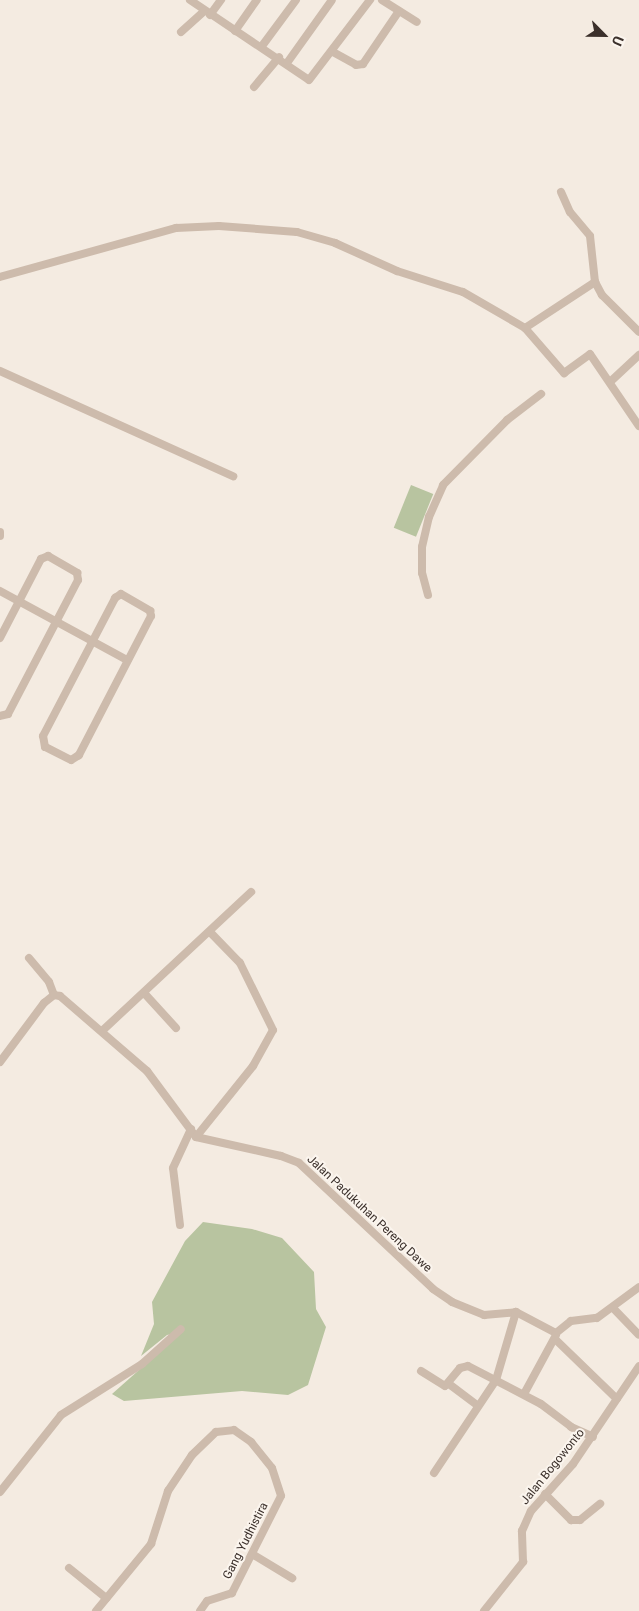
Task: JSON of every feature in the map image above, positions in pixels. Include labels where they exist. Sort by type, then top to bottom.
[{"type":"street","points":[[190,0],[235,31],[279,57],[311,80],[370,0]]},
{"type":"street","points":[[181,32],[221,0]]},
{"type":"street","points":[[235,31],[257,0]]},
{"type":"street","points":[[262,46],[296,0]]},
{"type":"street","points":[[287,63],[332,0]]},
{"type":"street","points":[[382,0],[417,22]]},
{"type":"street","points":[[333,52],[356,65],[363,64],[398,11]]},
{"type":"street","points":[[254,87],[279,57]]},
{"type":"street","points":[[561,192],[570,212],[590,236],[595,282],[610,306],[639,332]]},
{"type":"street","points":[[0,277],[176,228],[219,226],[308,234],[347,247],[397,271],[463,292],[525,328],[564,373],[590,354],[639,426]]},
{"type":"street","points":[[525,328],[595,282]]},
{"type":"street","points":[[610,382],[639,355]]},
{"type":"street","points":[[0,371],[233,476]]},
{"type":"street","points":[[428,595],[422,573],[422,547],[429,517],[443,485],[506,420],[541,394]]},
{"type":"street","points":[[0,638],[18,600],[41,559],[48,556],[78,576],[57,622],[8,714],[0,716]]},
{"type":"street","points":[[0,591],[127,660]]},
{"type":"street","points":[[121,594],[152,613],[127,660],[78,757],[71,760],[45,746],[43,736],[115,598],[121,594]]},
{"type":"street","points":[[102,1031],[145,994],[251,892]]},
{"type":"street","points":[[29,958],[49,982],[54,995],[102,1031],[147,1071],[196,1137],[253,1066],[273,1030],[240,963],[210,932]]},
{"type":"street","points":[[145,994],[176,1028]]},
{"type":"street","points":[[0,1062],[54,995]]},
{"type":"street","points":[[180,1225],[173,1168],[190,1128]]},
{"type":"street","name":"Jalan Padukuhan Pereng Dawe","points":[[196,1137],[291,1159],[329,1190],[433,1289],[452,1302],[484,1315],[516,1312]]},
{"type":"street","points":[[524,1394],[556,1336],[571,1320],[597,1318],[639,1287]]},
{"type":"street","points":[[612,1308],[639,1335]]},
{"type":"street","points":[[434,1473],[496,1380],[516,1312],[556,1336],[617,1399]]},
{"type":"street","points":[[0,1492],[61,1415],[142,1364],[182,1329]]},
{"type":"street","points":[[421,1371],[443,1385],[449,1384],[463,1366],[524,1394],[571,1426],[593,1437]]},
{"type":"street","name":"Jalan Bogowonto","points":[[484,1611],[523,1562],[524,1524],[545,1494],[593,1437],[639,1366]]},
{"type":"street","points":[[449,1384],[478,1406]]},
{"type":"street","name":"Gang Yudhistira","points":[[106,1598],[151,1544],[161,1507],[177,1475],[207,1438],[216,1432],[234,1430],[251,1442],[272,1468],[281,1491],[279,1503],[232,1593],[208,1602],[200,1611]]},
{"type":"street","points":[[545,1494],[571,1520],[580,1520],[600,1504]]},
{"type":"street","points":[[252,1554],[292,1578]]},
{"type":"street","points":[[69,1568],[106,1598],[96,1611]]},
{"type":"green space","points":[[411,485],[433,494],[416,537],[394,528]]},
{"type":"green space","points":[[203,1222],[252,1229],[282,1238],[314,1272],[316,1309],[326,1327],[308,1385],[288,1395],[242,1391],[124,1401],[112,1394],[175,1338],[172,1334],[167,1335],[141,1356],[154,1324],[152,1302],[185,1241]]}]
